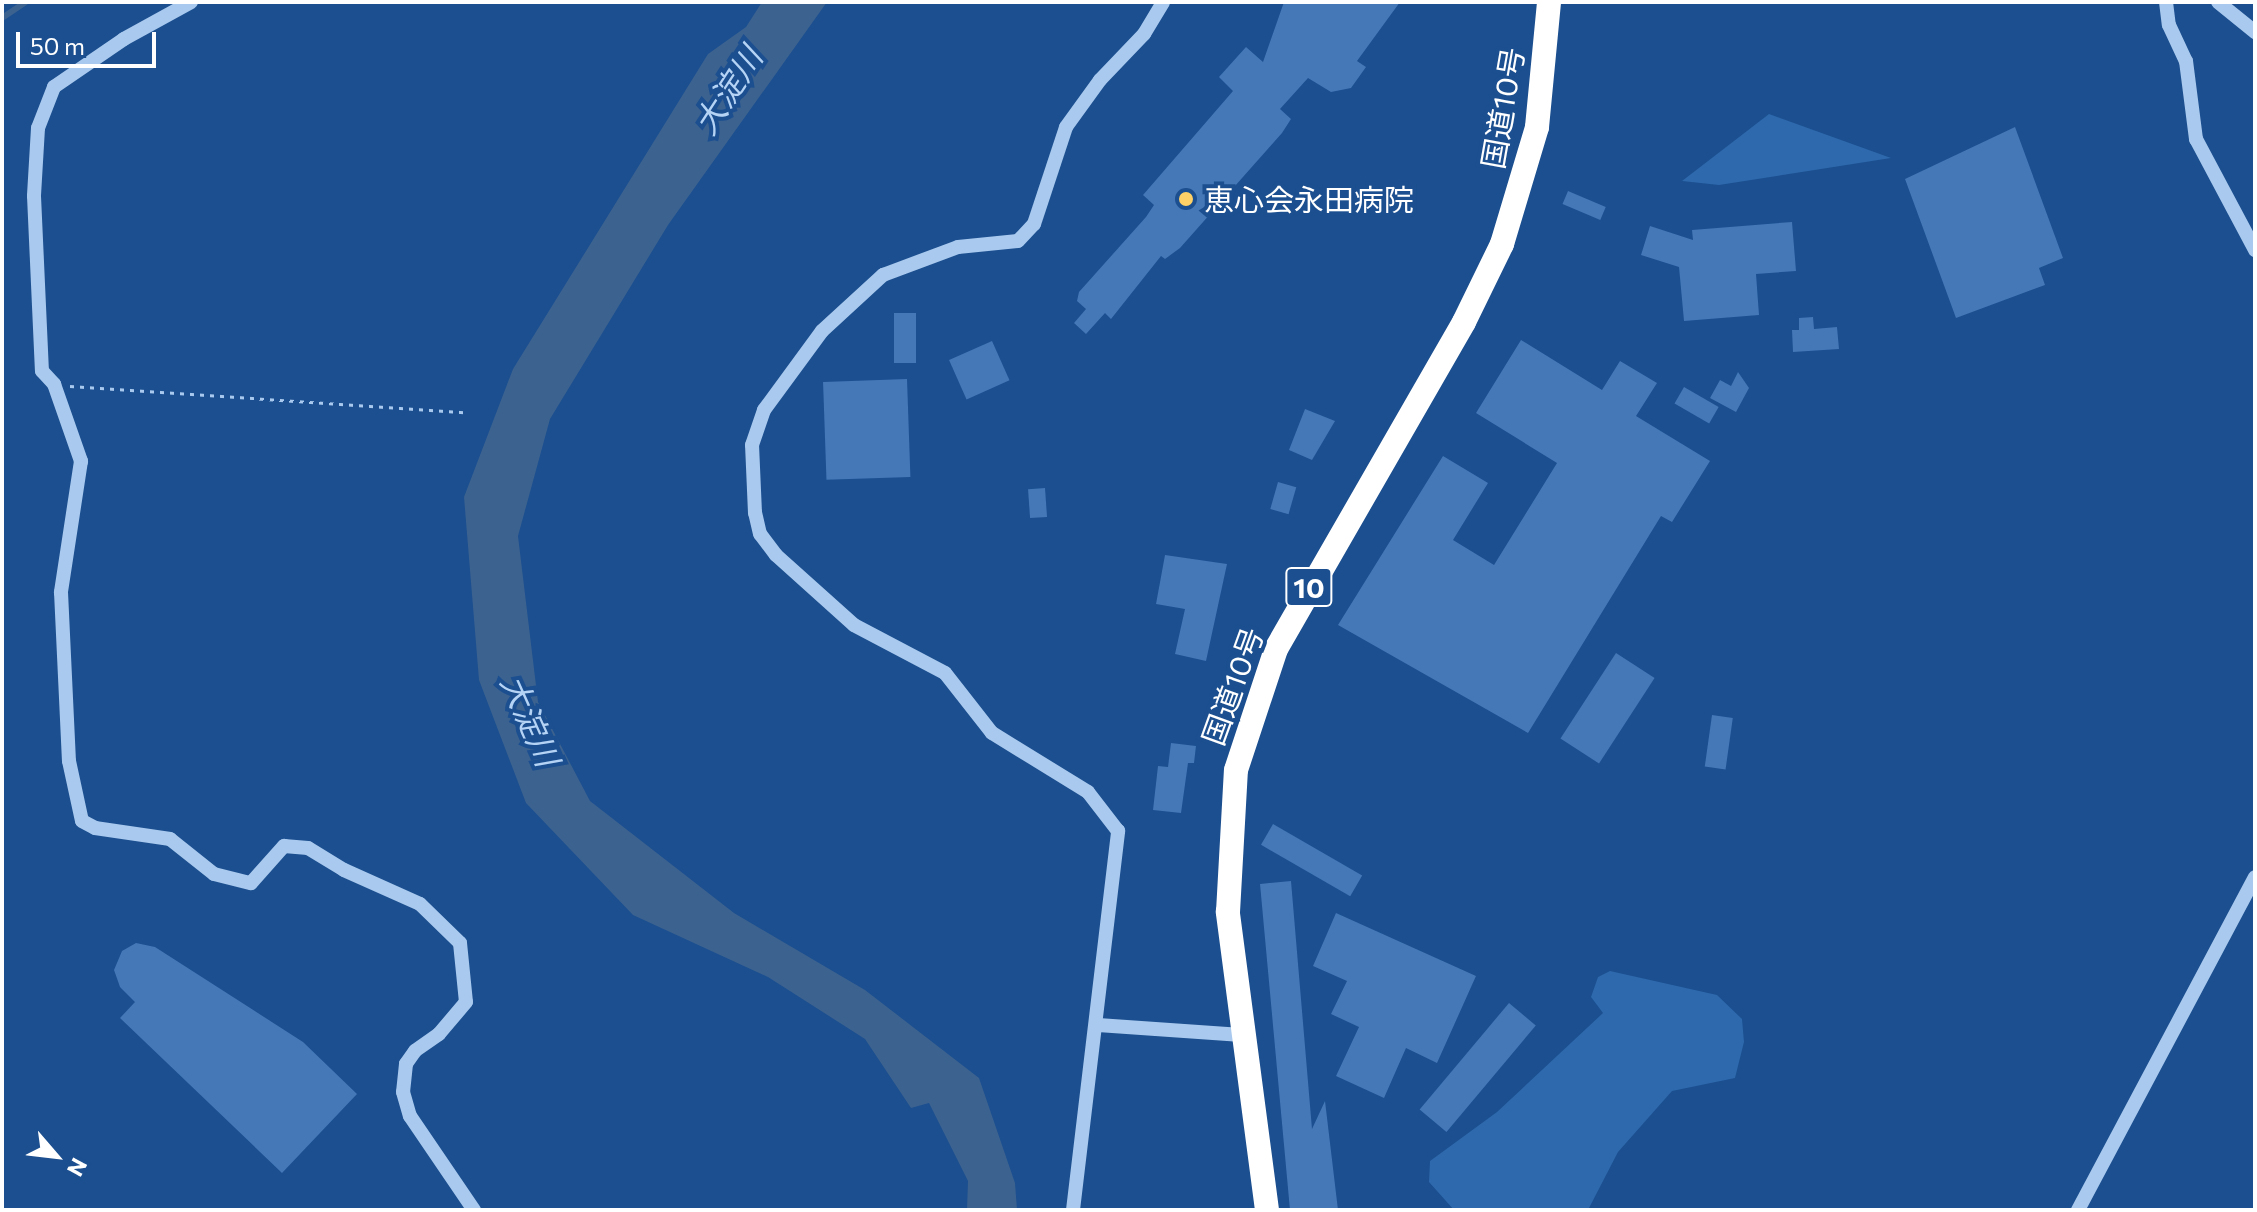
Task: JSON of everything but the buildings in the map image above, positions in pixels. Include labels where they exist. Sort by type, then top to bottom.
[{"type":"highway","name":"国道10号","points":[[1267,1210],[1228,912],[1228,847],[1236,770],[1255,699],[1308,589],[1464,322],[1502,244],[1537,127],[1549,2]]},
{"type":"street","points":[[191,2],[124,39],[54,87],[38,128],[34,196],[42,371],[54,384],[81,461],[61,592],[69,761],[82,821],[95,828],[170,839],[214,874],[251,883],[284,846],[308,848],[344,870],[420,904],[460,943],[466,1002],[439,1034],[415,1051],[406,1064],[403,1092],[410,1116],[474,1210]]},
{"type":"street","points":[[1073,1210],[1120,846],[1110,816],[1068,777],[992,733],[945,673],[854,625],[776,555],[760,534],[755,513],[752,445],[764,410],[822,331],[883,275],[958,247],[1018,241],[1034,224],[1066,127],[1100,80],[1144,34],[1163,2]]},
{"type":"street","points":[[2166,2],[2169,25],[2186,61],[2196,139],[2255,250]]},
{"type":"street","points":[[2218,2],[2255,32]]},
{"type":"street","points":[[2078,1210],[2255,877]]},
{"type":"street","points":[[1098,1025],[1242,1035]]},
{"type":"path","points":[[54,384],[464,412]]},
{"type":"shaded area","points":[[1769,114],[1891,158],[1719,185],[1682,181]]},
{"type":"shaded area","points":[[1610,971],[1717,995],[1742,1019],[1744,1042],[1735,1078],[1672,1091],[1618,1152],[1588,1210],[1454,1210],[1429,1182],[1430,1161],[1497,1112],[1603,1013],[1591,997],[1598,977]]},
{"type":"water","name":"大淀川","points":[[762,2],[827,2],[668,225],[550,419],[518,536],[538,702],[590,801],[734,913],[865,990],[979,1078],[1015,1183],[1017,1210],[967,1210],[968,1181],[929,1103],[911,1108],[865,1039],[768,977],[633,915],[526,803],[479,680],[464,497],[513,369],[708,54],[746,27]]},
{"type":"waterway","points":[[2,18],[26,2]]},
{"type":"place","name":"恵心会永田病院","points":[[1186,199]]}]
